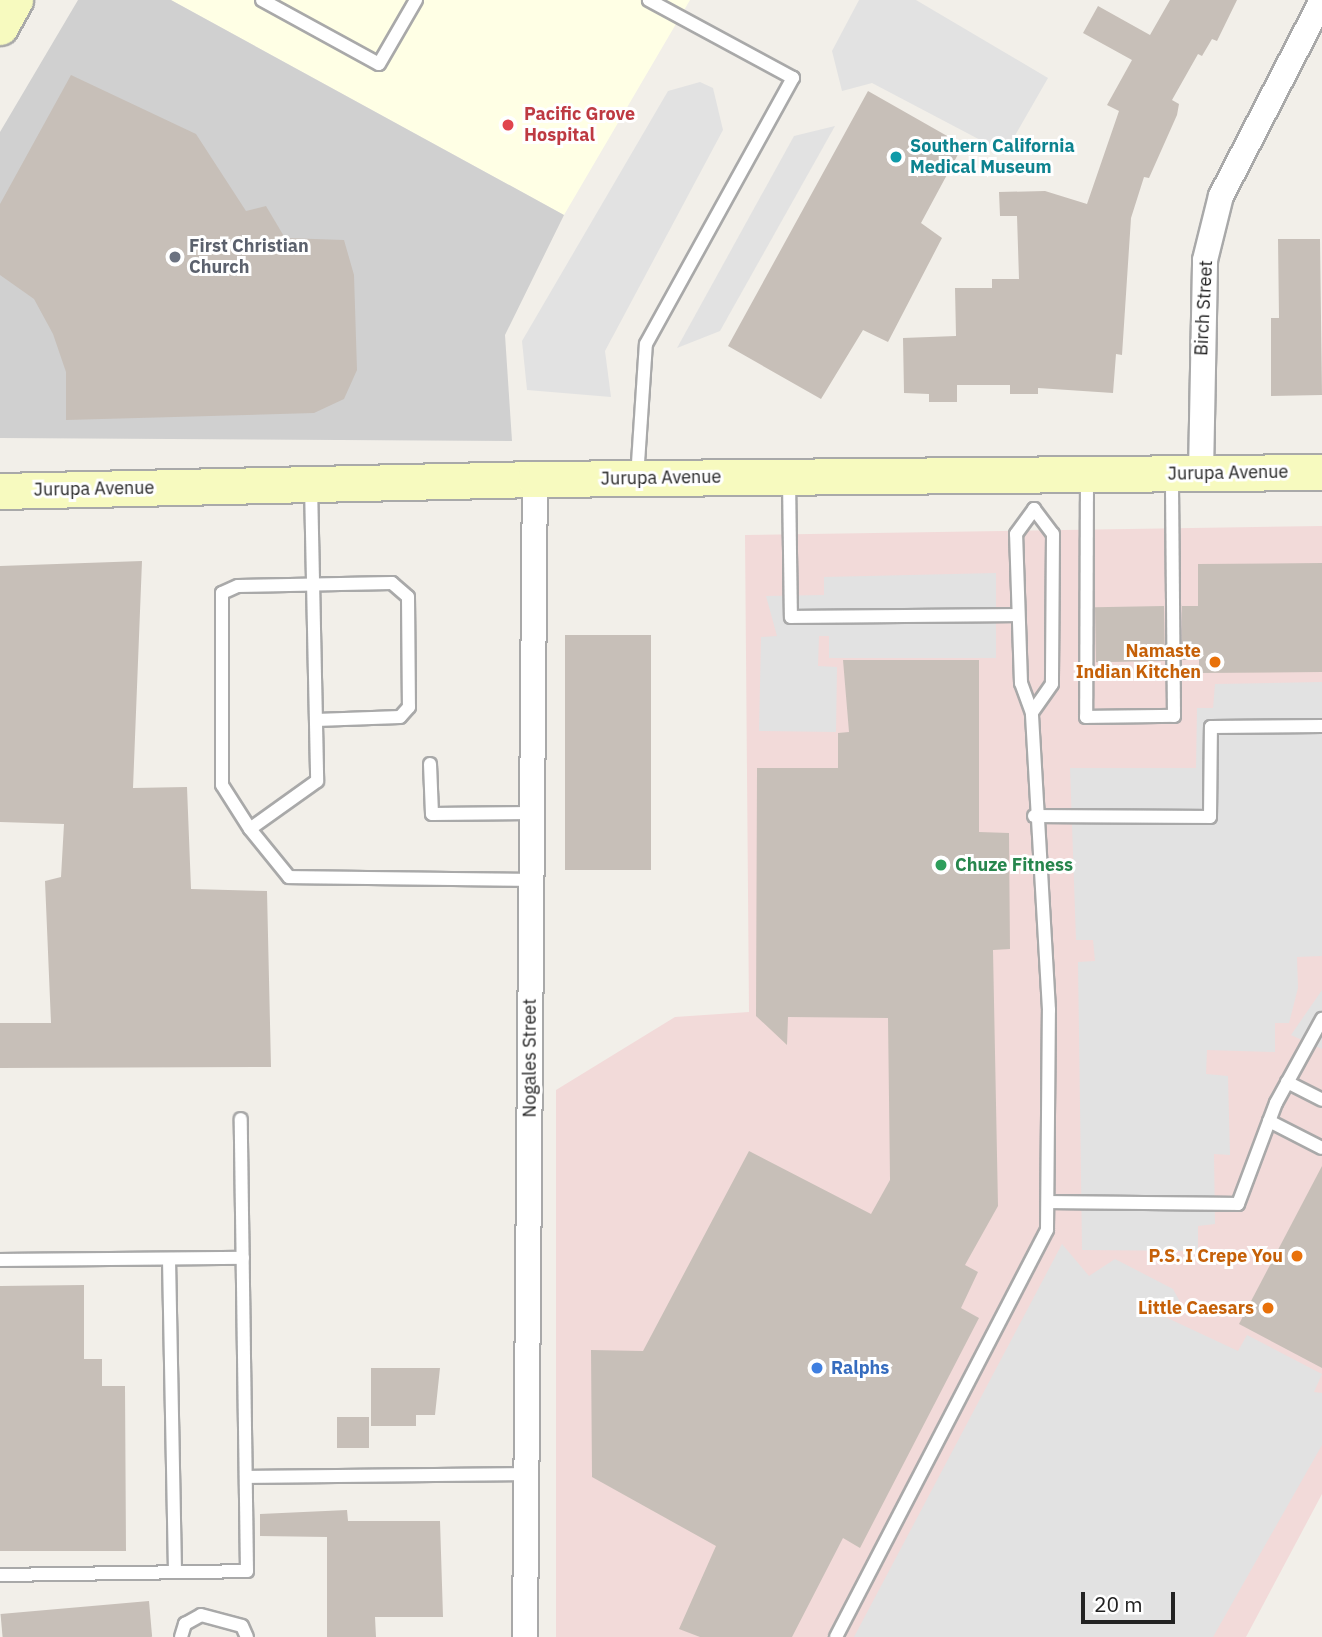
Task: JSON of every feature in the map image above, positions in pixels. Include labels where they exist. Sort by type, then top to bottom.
[{"type":"main road","points":[[0,27],[15,0]]},
{"type":"main road","name":"Jurupa Avenue","points":[[0,491],[789,476],[1034,492],[1087,475],[1322,472]]},
{"type":"street","name":"Birch Street","points":[[1186,473],[1205,261],[1221,196],[1322,0]]},
{"type":"street","name":"Nogales Street","points":[[525,1637],[535,479]]},
{"type":"lane","points":[[262,0],[379,64],[416,0]]},
{"type":"lane","points":[[637,478],[646,344],[793,78],[649,0]]},
{"type":"lane","points":[[1087,475],[1086,717],[1174,716],[1186,473]]},
{"type":"lane","points":[[789,476],[791,617],[1017,615]]},
{"type":"lane","points":[[250,829],[317,781],[311,484]]},
{"type":"lane","points":[[836,1637],[1041,1246],[1050,1202],[1049,1010],[1034,816],[1032,713],[1021,683],[1017,615],[1016,534],[1034,492]]},
{"type":"lane","points":[[1032,713],[1052,684],[1053,534],[1034,492]]},
{"type":"lane","points":[[316,720],[400,717],[409,707],[408,597],[392,583],[238,586],[222,593],[222,785],[250,829],[289,877],[531,880]]},
{"type":"lane","points":[[1034,816],[1210,817],[1211,727],[1322,726]]},
{"type":"lane","points":[[430,764],[432,814],[532,813]]},
{"type":"lane","points":[[1050,1202],[1238,1204],[1269,1121],[1322,1019]]},
{"type":"lane","points":[[1287,1082],[1322,1100]]},
{"type":"lane","points":[[0,1575],[247,1572],[241,1119]]},
{"type":"lane","points":[[1269,1121],[1322,1148]]},
{"type":"lane","points":[[0,1260],[243,1258]]},
{"type":"lane","points":[[169,1259],[175,1573]]},
{"type":"lane","points":[[246,1477],[526,1474]]},
{"type":"lane","points":[[181,1637],[185,1624],[201,1615],[242,1626],[247,1637]]},
{"type":"shaded area","points":[[78,0],[171,0],[564,215],[505,335],[512,441],[0,438],[0,132]]},
{"type":"shaded area","name":"Pacific Grove Hospital","points":[[171,0],[690,0],[564,215]]},
{"type":"shaded area","points":[[859,0],[916,0],[1048,78],[1005,153],[872,83],[842,91],[832,51]]},
{"type":"shaded area","points":[[700,82],[713,88],[723,130],[605,351],[611,397],[527,390],[522,341],[668,91]]},
{"type":"shaded area","points":[[835,126],[720,331],[677,348],[794,136]]},
{"type":"shaded area","points":[[1322,526],[1322,1494],[1246,1637],[556,1637],[556,1090],[675,1017],[749,1012],[745,535]]},
{"type":"shaded area","points":[[996,573],[996,658],[829,658],[829,636],[819,636],[818,666],[837,667],[836,732],[759,731],[761,637],[777,636],[766,596],[824,595],[824,577]]},
{"type":"shaded area","points":[[1322,682],[1322,956],[1297,957],[1298,988],[1289,1023],[1275,1023],[1275,1052],[1207,1050],[1206,1074],[1228,1076],[1230,1155],[1214,1154],[1215,1224],[1198,1226],[1198,1251],[1082,1250],[1078,962],[1095,961],[1093,940],[1076,940],[1070,768],[1196,768],[1197,708],[1213,708],[1215,684]]},
{"type":"shaded area","points":[[1322,990],[1322,1049],[1291,1035]]},
{"type":"shaded area","points":[[1062,1244],[1089,1276],[1115,1259],[1173,1289],[1180,1302],[1161,1315],[1238,1351],[1247,1335],[1322,1374],[1314,1392],[1322,1393],[1322,1445],[1213,1637],[854,1637]]},
{"type":"building","points":[[1170,0],[1237,0],[1217,41],[1212,39],[1202,56],[1198,54],[1172,100],[1179,104],[1177,115],[1149,178],[1144,177],[1131,218],[1122,355],[1116,354],[1113,393],[1038,388],[1038,394],[1010,394],[1010,385],[957,385],[957,402],[929,402],[929,394],[904,393],[903,338],[956,336],[955,288],[992,288],[992,279],[1019,279],[1017,216],[1000,216],[999,192],[1045,191],[1087,204],[1119,111],[1107,105],[1132,60],[1083,33],[1098,6],[1150,35]]},
{"type":"building","name":"First Christian Church","points":[[71,75],[196,134],[246,211],[266,206],[285,238],[344,240],[354,275],[357,370],[344,399],[314,413],[66,420],[66,372],[53,334],[34,299],[0,275],[0,204]]},
{"type":"building","points":[[868,91],[963,145],[921,223],[942,238],[888,342],[863,330],[821,399],[728,346]]},
{"type":"building","points":[[1278,239],[1320,239],[1322,395],[1271,396],[1271,318],[1279,318]]},
{"type":"building","points":[[142,561],[133,788],[187,787],[191,889],[267,891],[271,1067],[0,1068],[0,1023],[51,1023],[45,881],[61,877],[64,824],[0,822],[0,566]]},
{"type":"building","points":[[1322,563],[1322,672],[1199,673],[1199,660],[1182,660],[1182,606],[1198,606],[1198,564]]},
{"type":"building","points":[[1164,606],[1165,661],[1096,662],[1095,607]]},
{"type":"building","points":[[565,635],[651,635],[651,870],[565,870]]},
{"type":"building","points":[[843,660],[979,660],[979,832],[1009,833],[1010,949],[993,950],[998,1206],[965,1265],[978,1272],[961,1308],[979,1318],[860,1548],[843,1538],[792,1637],[700,1637],[679,1629],[716,1546],[592,1477],[591,1350],[643,1351],[749,1151],[871,1214],[890,1180],[888,1018],[788,1017],[787,1045],[756,1016],[757,768],[838,768],[838,733],[849,732]]},
{"type":"building","points":[[1322,1166],[1322,1368],[1239,1324]]},
{"type":"building","points":[[84,1285],[84,1359],[102,1359],[102,1386],[125,1386],[126,1551],[0,1551],[0,1286]]},
{"type":"building","points":[[371,1368],[440,1368],[435,1415],[416,1415],[416,1426],[371,1426]]},
{"type":"building","points":[[337,1417],[369,1417],[369,1448],[337,1448]]},
{"type":"building","points":[[347,1510],[348,1521],[440,1521],[443,1617],[375,1617],[376,1637],[327,1637],[327,1537],[260,1536],[260,1514]]},
{"type":"building","points":[[149,1601],[152,1637],[3,1637],[1,1614]]},
{"type":"place","name":"Pacific Grove Hospital","points":[[508,125]]},
{"type":"place","name":"Southern California Medical Museum","points":[[896,157]]},
{"type":"place","name":"First Christian Church","points":[[175,257]]},
{"type":"place","name":"Namaste Indian Kitchen","points":[[1215,662]]},
{"type":"place","name":"Chuze Fitness","points":[[941,865]]},
{"type":"place","name":"P.S. I Crepe You","points":[[1297,1256]]},
{"type":"place","name":"Little Caesars","points":[[1268,1308]]},
{"type":"place","name":"Ralphs","points":[[817,1368]]}]
